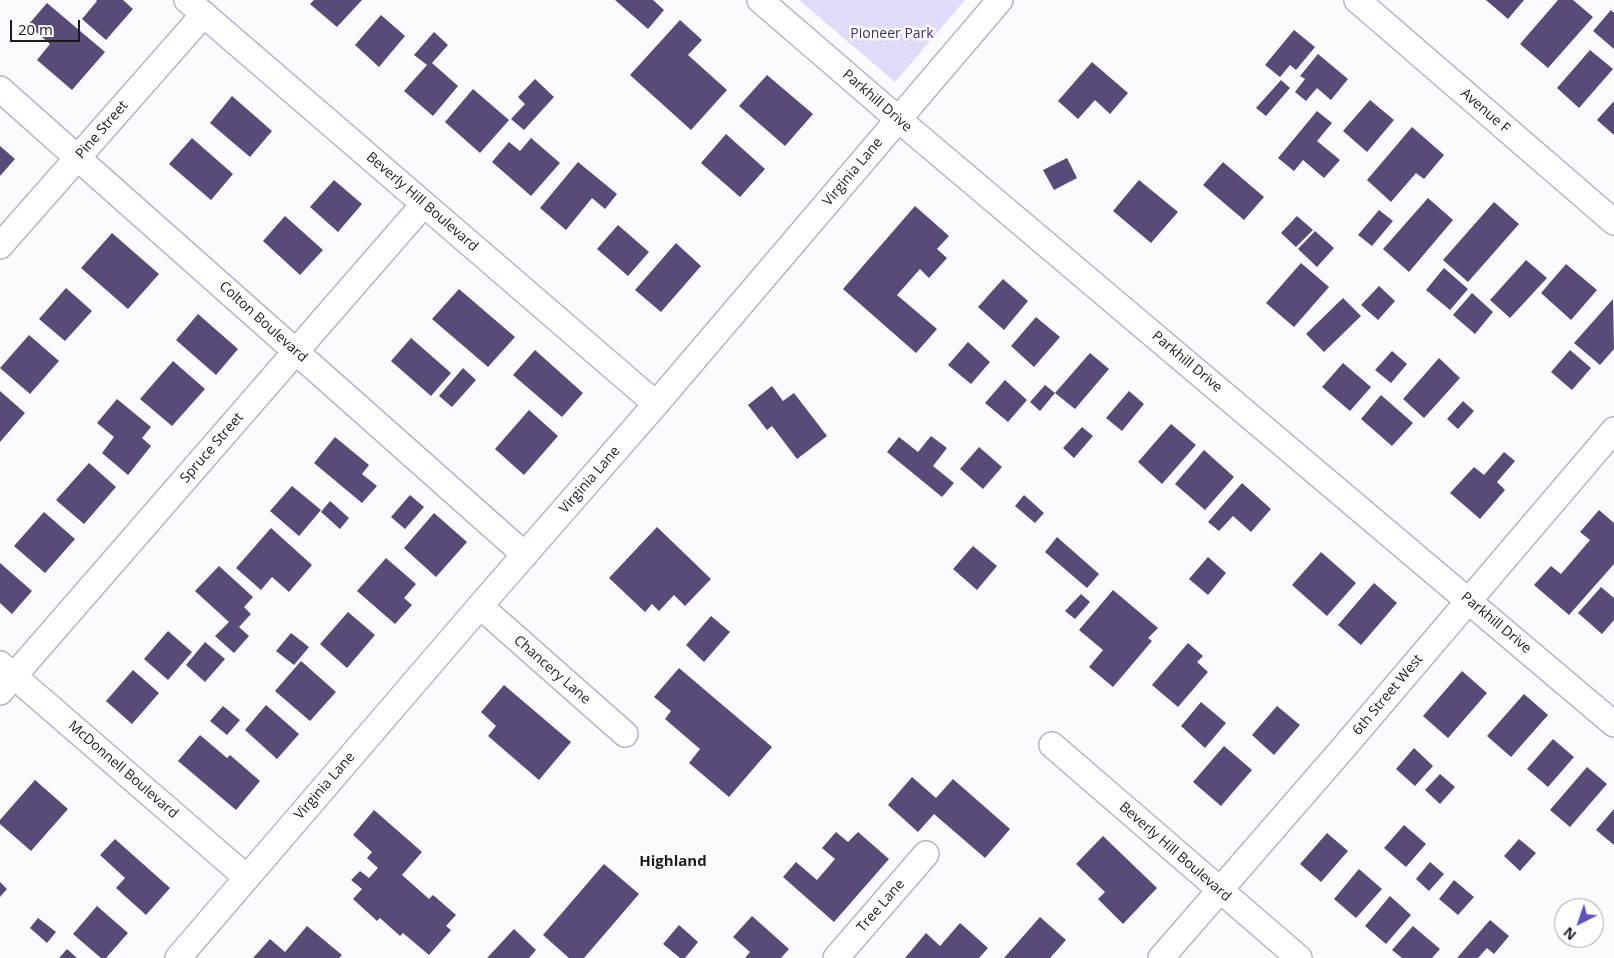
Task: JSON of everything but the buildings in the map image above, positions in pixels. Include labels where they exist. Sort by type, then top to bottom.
[{"type":"street","name":"Parkhill Drive","points":[[760,0],[898,119],[1614,724]]},
{"type":"street","name":"Virginia Lane","points":[[178,958],[656,404],[1000,0]]},
{"type":"street","name":"Avenue F","points":[[1357,0],[1614,222]]},
{"type":"street","name":"Pine Street","points":[[0,246],[78,158],[196,7]]},
{"type":"street","name":"Beverly Hill Boulevard","points":[[196,7],[656,404]]},
{"type":"street","name":"Colton Boulevard","points":[[0,89],[525,555]]},
{"type":"street","name":"Spruce Street","points":[[5,677],[296,352],[424,204]]},
{"type":"street","name":"6th Street West","points":[[1160,958],[1345,746],[1614,430]]},
{"type":"street","name":"Chancery Lane","points":[[480,606],[625,734]]},
{"type":"street","name":"McDonnell Boulevard","points":[[5,677],[246,877]]},
{"type":"street","name":"Beverly Hill Boulevard","points":[[1052,745],[1299,958]]},
{"type":"street","name":"Tree Lane","points":[[836,958],[926,854]]},
{"type":"green space","name":"Pioneer Park","points":[[799,0],[965,0],[895,82]]},
{"type":"district","name":"Highland","points":[[673,862]]}]
